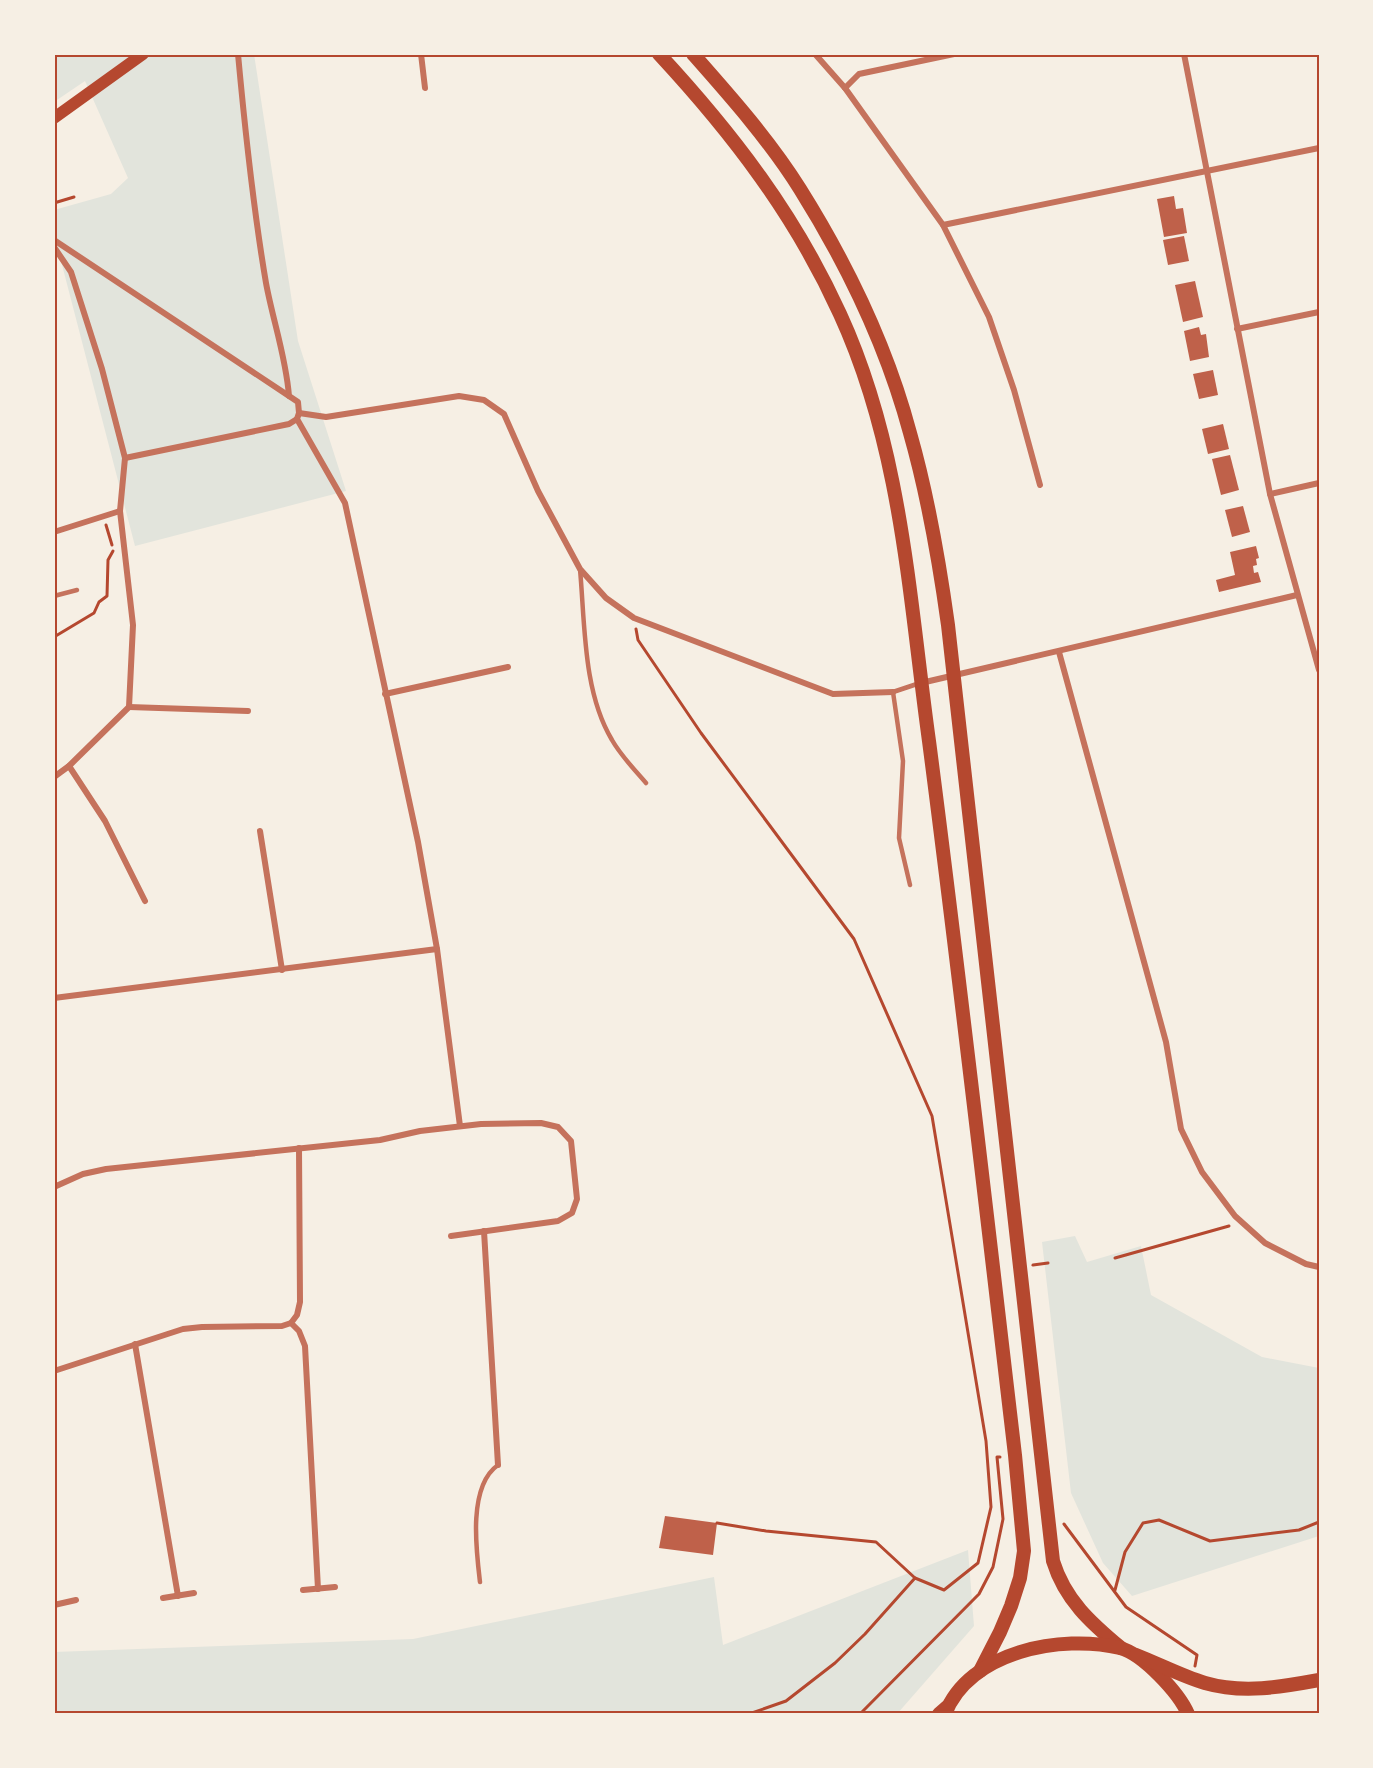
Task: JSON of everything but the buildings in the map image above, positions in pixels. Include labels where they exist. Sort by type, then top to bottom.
[{"type":"main road","points":[[54,118],[143,54]]},
{"type":"main road","points":[[659,54],[704,103],[750,160],[806,246],[842,316],[875,407],[897,495],[948,886],[1015,1455],[1024,1551],[1020,1578],[1011,1606],[980,1671]]},
{"type":"main road","points":[[693,54],[763,136],[799,188],[852,282],[876,337],[910,431],[926,496],[938,556],[955,676],[1053,1561],[1058,1576],[1074,1604],[1121,1648],[1192,1678],[1221,1686],[1253,1689],[1319,1680]]},
{"type":"main road","points":[[944,1712],[960,1689],[980,1671],[1019,1651],[1051,1644],[1084,1644],[1121,1648]]},
{"type":"main road","points":[[1136,1655],[1166,1682],[1188,1714]]},
{"type":"street","points":[[238,54],[245,132],[266,284],[287,375],[289,396]]},
{"type":"street","points":[[421,54],[425,87]]},
{"type":"street","points":[[816,54],[844,88],[943,225],[988,316],[1014,390],[1040,485]]},
{"type":"street","points":[[844,88],[859,74],[954,54]]},
{"type":"street","points":[[1184,54],[1270,494],[1319,670]]},
{"type":"street","points":[[943,225],[1319,148]]},
{"type":"street","points":[[54,240],[298,402],[298,416],[345,503],[418,842],[437,949],[460,1126]]},
{"type":"street","points":[[54,247],[71,272],[102,369],[125,458],[120,512],[133,625],[129,707],[69,766],[54,777]]},
{"type":"street","points":[[1236,329],[1319,312]]},
{"type":"street","points":[[125,458],[289,424],[298,416],[326,417],[459,396],[484,400],[504,414],[538,491],[580,569],[606,598],[634,618],[833,694],[893,692],[921,683],[1297,595]]},
{"type":"street","points":[[1270,494],[1319,483]]},
{"type":"street","points":[[54,532],[102,515],[120,512]]},
{"type":"street","points":[[1059,652],[1166,1042],[1181,1129],[1202,1172],[1242,1222],[1265,1243],[1306,1264],[1319,1267]]},
{"type":"street","points":[[385,694],[508,667]]},
{"type":"street","points":[[129,707],[248,711]]},
{"type":"street","points":[[69,766],[105,821],[145,901]]},
{"type":"street","points":[[260,831],[282,970]]},
{"type":"street","points":[[54,998],[437,949]]},
{"type":"street","points":[[54,1187],[83,1174],[106,1170],[380,1140],[460,1126],[541,1123],[558,1127],[571,1141],[577,1199],[572,1213],[558,1221],[451,1236]]},
{"type":"street","points":[[54,1371],[183,1329],[282,1326],[291,1323],[297,1315],[300,1302],[299,1148]]},
{"type":"street","points":[[484,1231],[498,1465]]},
{"type":"street","points":[[291,1323],[299,1331],[305,1346],[318,1589]]},
{"type":"street","points":[[135,1344],[178,1596]]},
{"type":"street","points":[[303,1590],[335,1587]]},
{"type":"street","points":[[163,1598],[194,1593]]},
{"type":"street","points":[[54,1605],[76,1600]]},
{"type":"lane","points":[[580,569],[591,686],[597,710],[612,741],[646,783]]},
{"type":"lane","points":[[54,596],[76,591]]},
{"type":"lane","points":[[893,692],[903,761],[899,838],[910,885]]},
{"type":"lane","points":[[480,1582],[475,1540],[479,1502],[489,1472],[498,1465]]},
{"type":"path","points":[[54,203],[74,197]]},
{"type":"path","points":[[54,637],[94,614],[99,602],[107,596],[108,560],[114,553],[102,515]]},
{"type":"path","points":[[634,618],[638,640],[701,733],[854,939],[932,1116],[986,1441],[992,1508],[978,1563],[944,1590],[915,1578],[876,1542],[766,1531],[717,1523]]},
{"type":"path","points":[[1115,1258],[1242,1222]]},
{"type":"path","points":[[860,1714],[979,1594],[993,1567],[1003,1519],[997,1457],[1015,1455]]},
{"type":"path","points":[[1114,1591],[1125,1552],[1143,1523],[1159,1520],[1210,1541],[1299,1530],[1319,1522]]},
{"type":"path","points":[[1062,1521],[1126,1607],[1197,1655],[1192,1678]]},
{"type":"path","points":[[749,1714],[786,1701],[835,1663],[865,1634],[915,1578]]},
{"type":"shaded area","points":[[54,54],[254,54],[298,341],[346,491],[135,546],[54,234],[54,210],[111,194],[128,178],[85,81],[54,102]]},
{"type":"shaded area","points":[[1075,1236],[1087,1262],[1141,1246],[1151,1295],[1262,1357],[1319,1368],[1319,1536],[1132,1596],[1103,1563],[1071,1493],[1042,1242]]},
{"type":"shaded area","points":[[968,1550],[974,1626],[897,1714],[54,1714],[54,1652],[413,1639],[714,1577],[723,1645]]}]
